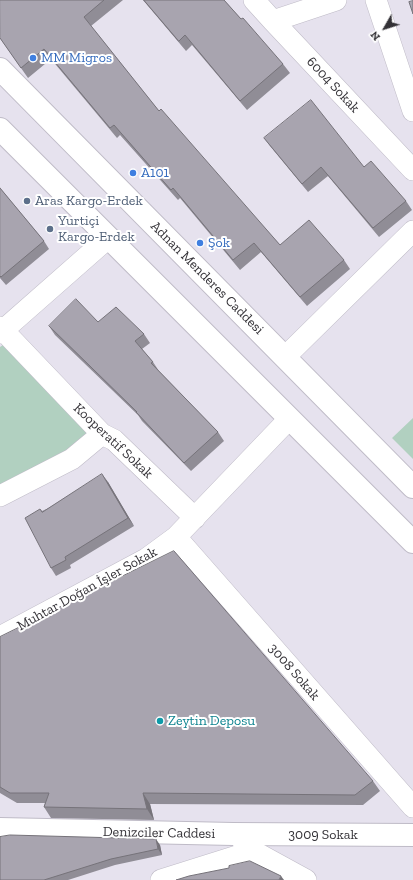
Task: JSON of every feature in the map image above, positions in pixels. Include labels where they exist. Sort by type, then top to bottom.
[{"type":"main road","name":"Adnan Menderes Caddesi","points":[[0,69],[413,487]]},
{"type":"main road","points":[[0,129],[413,542]]},
{"type":"main road","name":"Denizciler Caddesi","points":[[0,829],[233,834]]},
{"type":"main road","name":"3009 Sokak","points":[[233,834],[413,835]]},
{"type":"street","name":"6004 Sokak","points":[[254,0],[413,170]]},
{"type":"street","points":[[273,22],[336,0]]},
{"type":"street","points":[[376,0],[413,111]]},
{"type":"street","points":[[285,357],[413,231]]},
{"type":"street","points":[[1,330],[108,238]]},
{"type":"street","name":"Kooperatif Sokak","points":[[1,330],[102,434],[114,440],[195,518]]},
{"type":"street","name":"Muhtar Doğan İşler Sokak","points":[[2,631],[146,559],[176,537],[289,419]]},
{"type":"street","points":[[0,496],[72,459],[102,434]]},
{"type":"street","name":"3008 Sokak","points":[[176,537],[413,808]]},
{"type":"street","name":"Denizciler Caddesi","points":[[233,834],[253,851],[306,880]]},
{"type":"street","points":[[161,880],[253,851]]},
{"type":"green space","points":[[3,345],[91,435],[59,460],[0,489],[0,347]]},
{"type":"green space","points":[[413,418],[413,459],[392,438]]},
{"type":"building","points":[[0,0],[104,0],[84,17],[159,111],[161,109],[280,245],[309,220],[344,260],[300,297],[254,243],[233,260],[173,188],[171,190],[114,125],[110,128],[44,49],[21,68],[0,38]]},
{"type":"building","points":[[144,0],[224,0],[241,19],[243,18],[283,64],[240,101],[185,35],[179,41]]},
{"type":"building","points":[[413,1],[413,14],[409,2]]},
{"type":"building","points":[[311,100],[364,167],[371,161],[406,201],[373,228],[321,167],[302,184],[264,138]]},
{"type":"building","points":[[0,188],[44,241],[1,277],[0,276]]},
{"type":"building","points":[[76,299],[98,322],[116,307],[144,334],[135,341],[153,362],[151,363],[218,432],[184,463],[137,412],[49,326]]},
{"type":"building","points":[[102,474],[128,518],[65,557],[66,560],[51,568],[25,518],[40,509],[42,512]]},
{"type":"building","name":"Zeytin Deposu","points":[[174,551],[373,781],[355,795],[143,793],[147,809],[44,807],[49,793],[10,793],[0,787],[0,637]]},
{"type":"building","points":[[10,835],[156,839],[158,849],[111,859],[44,880],[0,880],[0,837]]},
{"type":"building","points":[[250,861],[281,876],[279,880],[176,880],[229,868],[229,866]]},
{"type":"place","name":"MM Migros","points":[[33,58]]},
{"type":"place","name":"A101","points":[[133,173]]},
{"type":"place","name":"Aras Kargo-Erdek","points":[[27,201]]},
{"type":"place","name":"Yurtiçi Kargo-Erdek","points":[[50,229]]},
{"type":"place","name":"Şok","points":[[200,243]]},
{"type":"place","name":"Zeytin Deposu","points":[[160,721]]}]
